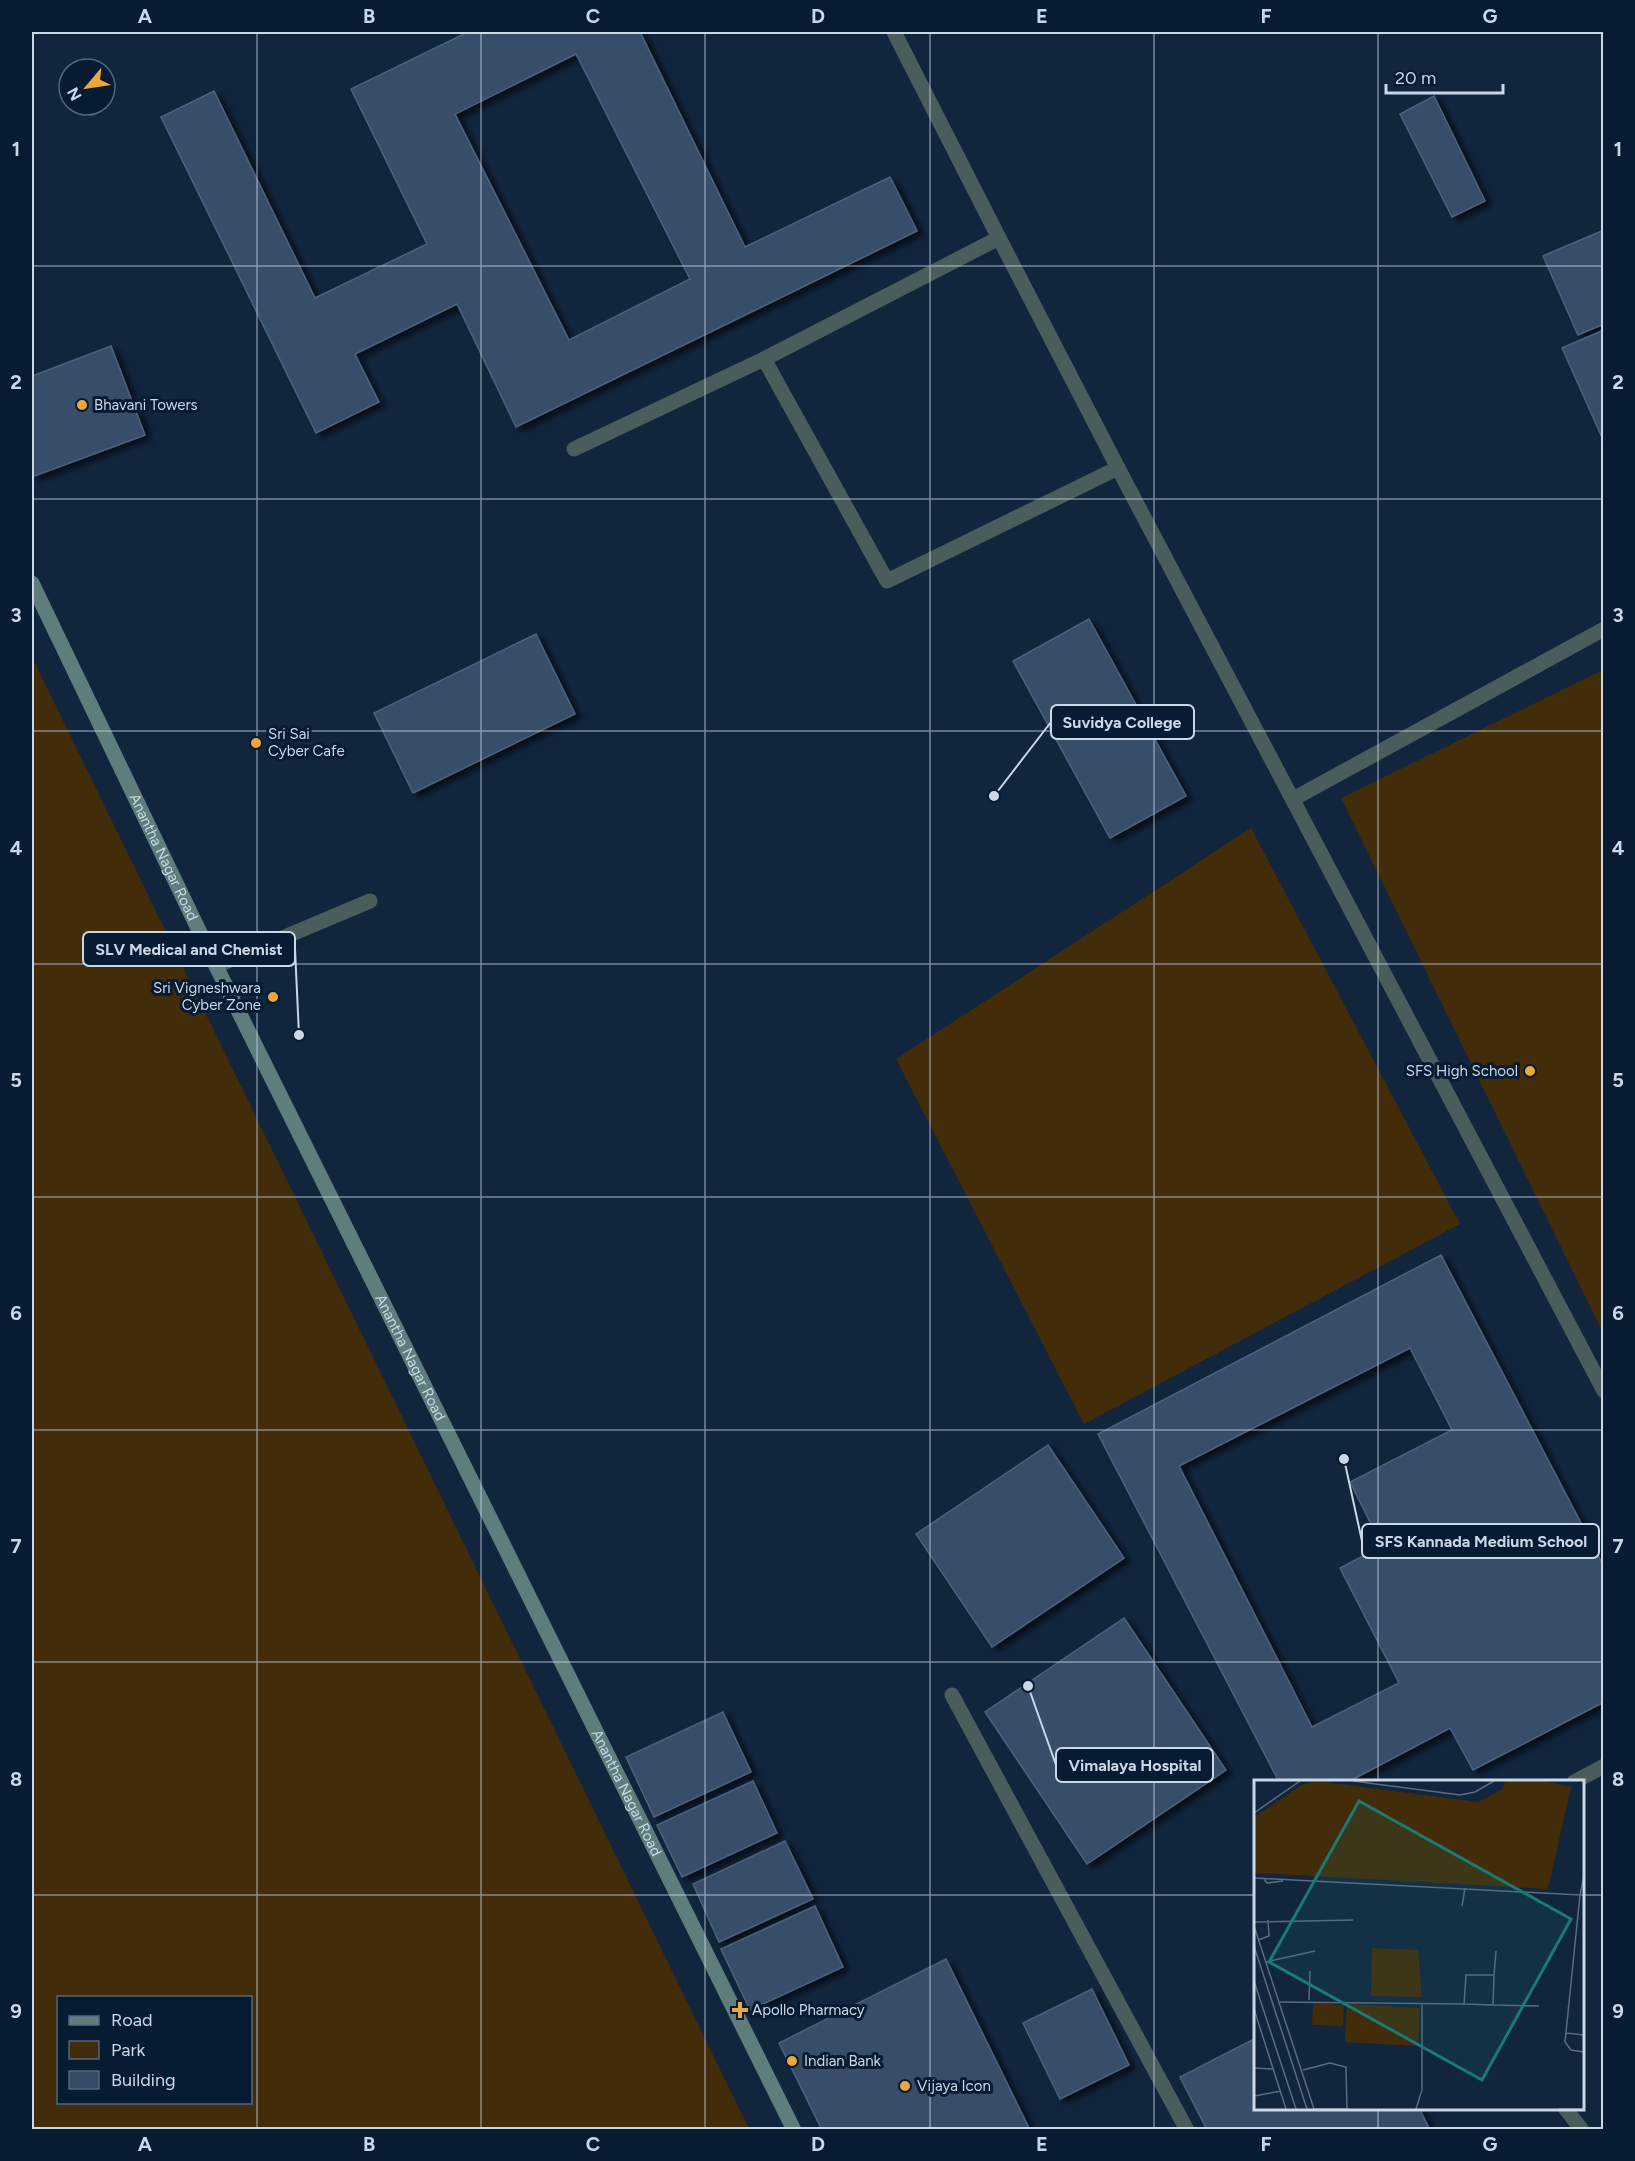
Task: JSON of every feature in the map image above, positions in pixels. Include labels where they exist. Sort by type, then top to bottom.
[{"type":"street","name":"Anantha Nagar Road","points":[[32,583],[216,966],[794,2130]]},
{"type":"lane","points":[[894,32],[1118,468],[1604,1391]]},
{"type":"lane","points":[[574,448],[764,359],[999,237]]},
{"type":"lane","points":[[764,359],[887,581],[1118,468]]},
{"type":"lane","points":[[1293,799],[1604,629]]},
{"type":"lane","points":[[216,966],[370,901]]},
{"type":"lane","points":[[952,1695],[1187,2130]]},
{"type":"lane","points":[[1578,1780],[1604,1766]]},
{"type":"lane","points":[[1566,2110],[1582,2130]]},
{"type":"green space","points":[[32,657],[749,2129],[32,2129]]},
{"type":"green space","name":"SFS High School","points":[[1603,670],[1603,1333],[1341,798]]},
{"type":"green space","points":[[1251,828],[1460,1224],[1084,1424],[896,1059]]},
{"type":"building","points":[[468,32],[640,32],[745,247],[890,177],[917,231],[516,427],[457,304],[355,354],[379,402],[316,433],[161,117],[214,91],[315,298],[427,244],[351,89]],"holes":[[[576,54],[690,279],[569,340],[455,114]]]},
{"type":"building","points":[[1434,96],[1485,201],[1452,217],[1400,114]]},
{"type":"building","points":[[1604,230],[1604,324],[1578,335],[1543,256]]},
{"type":"building","points":[[1604,330],[1604,442],[1562,348]]},
{"type":"building","name":"Bhavani Towers","points":[[111,346],[145,435],[32,477],[32,376]]},
{"type":"building","points":[[1089,619],[1186,796],[1110,838],[1013,661]]},
{"type":"building","points":[[536,634],[575,714],[413,793],[374,713]]},
{"type":"building","points":[[1441,1255],[1604,1567],[1604,1702],[1473,1770],[1450,1728],[1352,1780],[1278,1780],[1098,1434]],"holes":[[[1410,1348],[1452,1430],[1350,1482],[1382,1546],[1340,1568],[1399,1683],[1312,1727],[1179,1466]]]},
{"type":"building","points":[[1048,1445],[1124,1558],[992,1647],[916,1534]]},
{"type":"building","points":[[1124,1618],[1226,1770],[1087,1864],[985,1712]]},
{"type":"building","points":[[723,1712],[751,1772],[654,1817],[626,1757]]},
{"type":"building","points":[[753,1781],[777,1833],[682,1877],[657,1825]]},
{"type":"building","points":[[785,1841],[813,1899],[719,1942],[693,1884]]},
{"type":"building","points":[[815,1906],[843,1967],[750,2010],[721,1949]]},
{"type":"building","name":"Vijaya Icon","points":[[946,1959],[1030,2130],[822,2130],[779,2043]]},
{"type":"building","points":[[1092,1989],[1129,2065],[1060,2099],[1023,2023]]},
{"type":"building","points":[[1254,2039],[1254,2110],[1420,2110],[1430,2130],[1207,2130],[1180,2077]]},
{"type":"place","name":"Bhavani Towers","points":[[82,405]]},
{"type":"place","name":"Sri Sai Cyber Cafe","points":[[256,743]]},
{"type":"place","name":"Suvidya College","points":[[994,796]]},
{"type":"place","name":"Sri Vigneshwara Cyber Zone","points":[[273,997]]},
{"type":"place","name":"SLV Medical and Chemist","points":[[299,1035]]},
{"type":"place","name":"SFS High School","points":[[1530,1071]]},
{"type":"place","name":"SFS Kannada Medium School","points":[[1344,1459]]},
{"type":"place","name":"Vimalaya Hospital","points":[[1028,1686]]},
{"type":"place","name":"Apollo Pharmacy","points":[[740,2010]]},
{"type":"place","name":"Indian Bank","points":[[792,2061]]},
{"type":"place","name":"Vijaya Icon","points":[[905,2086]]}]
